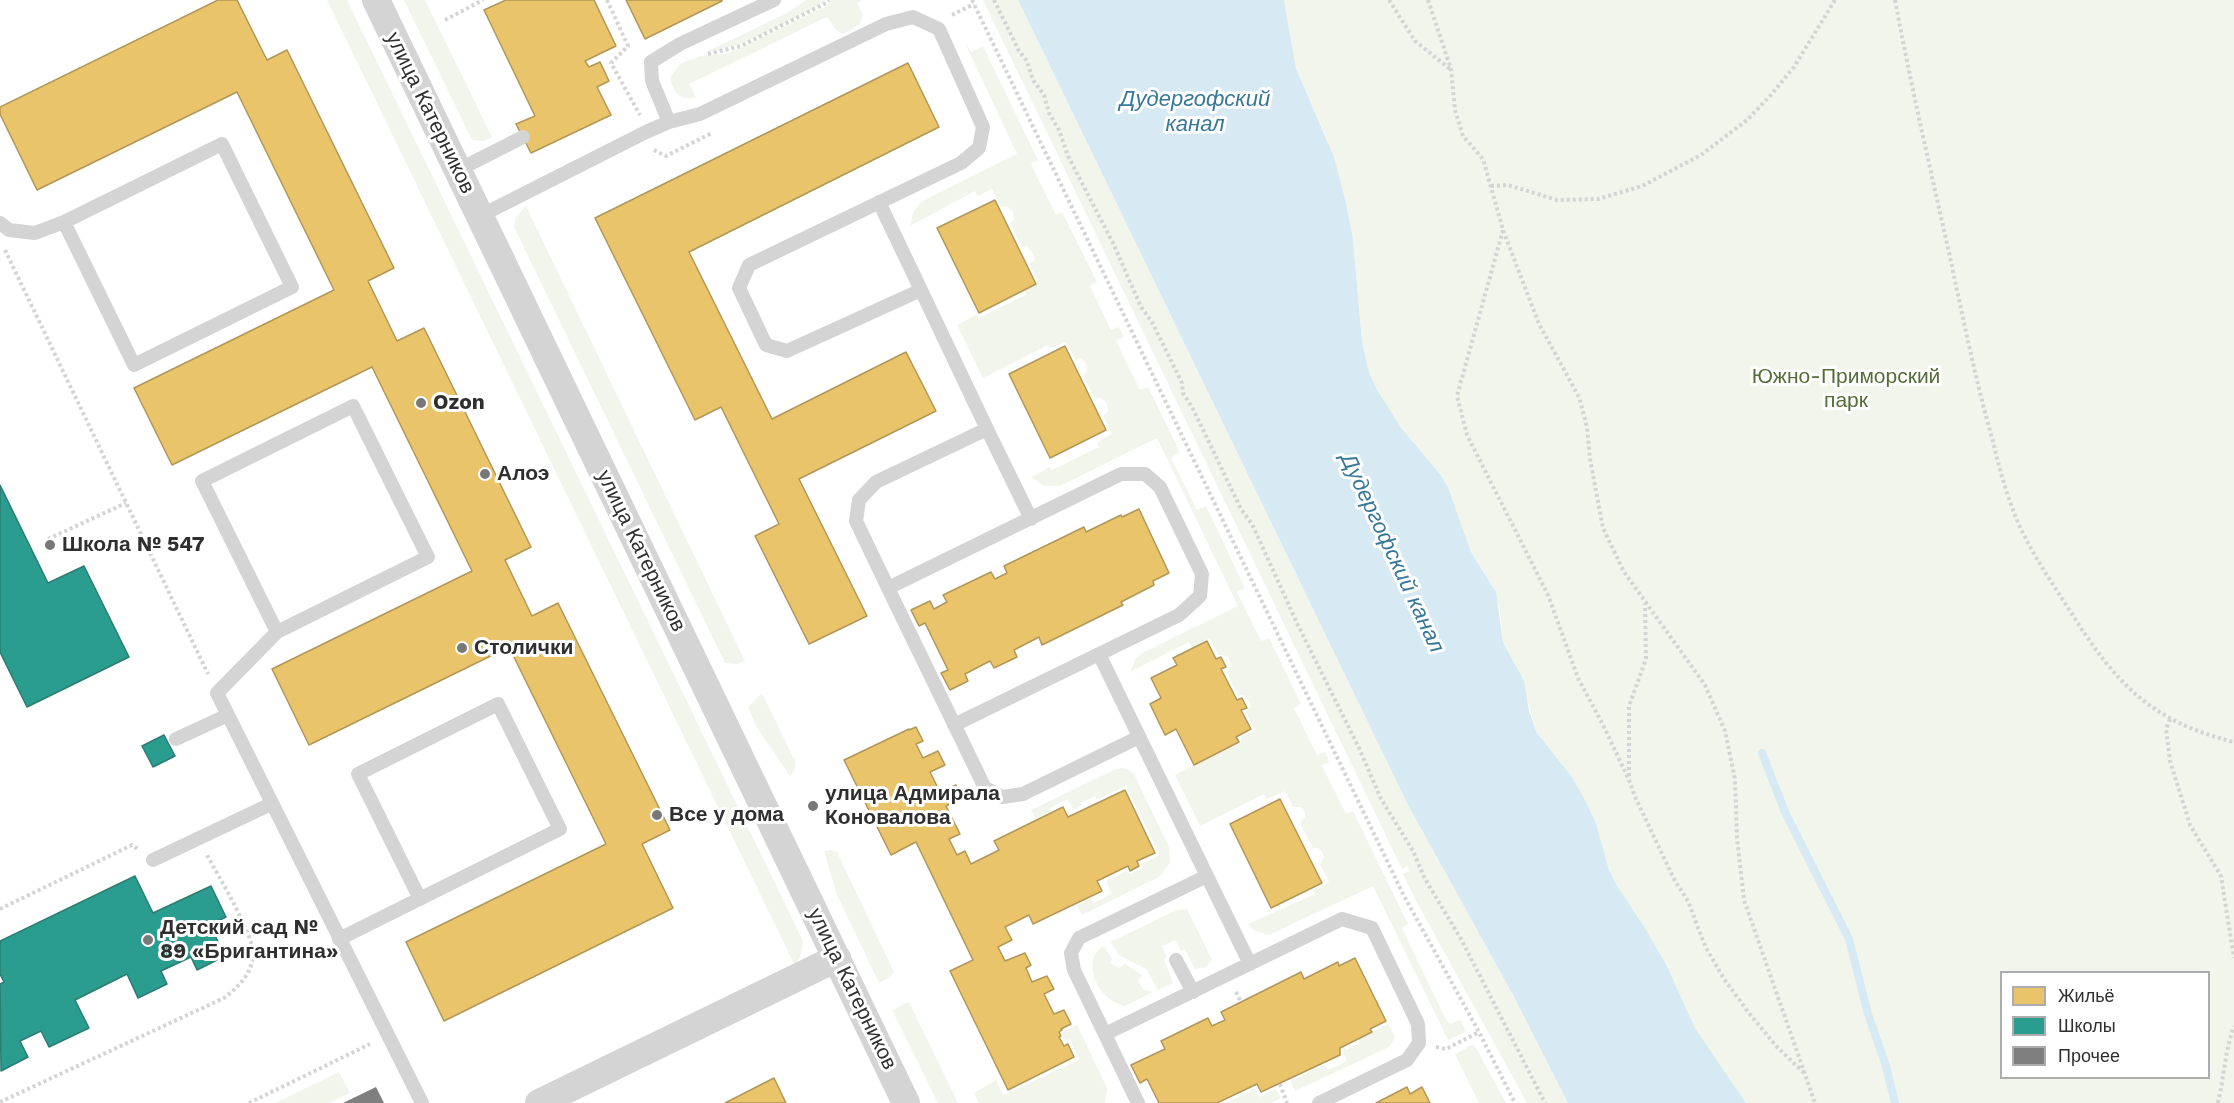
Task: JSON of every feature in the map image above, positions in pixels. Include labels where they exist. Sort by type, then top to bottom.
[{"type":"street","name":"улица Катерников","points":[[376,0],[906,1103]]},
{"type":"street","points":[[539,1103],[837,958]]},
{"type":"lane","points":[[669,122],[652,81],[651,62],[687,40],[774,0]]},
{"type":"lane","points":[[480,216],[646,132],[669,122],[700,114],[886,24],[913,17],[939,29],[984,127],[979,148],[961,163],[749,265],[739,288],[766,345],[787,351],[921,290]]},
{"type":"lane","points":[[458,170],[523,137]]},
{"type":"lane","points":[[0,223],[9,230],[35,233],[64,222],[222,144],[292,287],[134,365],[64,222]]},
{"type":"lane","points":[[879,202],[1031,519]]},
{"type":"lane","points":[[278,632],[202,482],[353,406],[428,557],[278,632],[217,693],[422,1103]]},
{"type":"lane","points":[[987,429],[876,482],[859,500],[856,520],[985,788],[1002,796],[1023,794],[1139,737]]},
{"type":"lane","points":[[888,588],[1121,474],[1145,474],[1160,487],[1202,574],[1200,596],[1179,615],[954,725]]},
{"type":"lane","points":[[1099,654],[1250,964]]},
{"type":"lane","points":[[339,939],[560,829],[498,704],[358,774],[420,898]]},
{"type":"lane","points":[[176,739],[228,715]]},
{"type":"lane","points":[[153,860],[271,804]]},
{"type":"lane","points":[[1138,1103],[1074,970],[1071,953],[1080,938],[1207,876]]},
{"type":"lane","points":[[1105,1034],[1342,919],[1372,928],[1418,1024],[1419,1043],[1407,1060],[1319,1103]]},
{"type":"lane","points":[[1176,960],[1193,992]]},
{"type":"path","points":[[445,20],[483,0]]},
{"type":"path","points":[[607,0],[628,46],[611,63],[638,110],[646,132]]},
{"type":"path","points":[[687,40],[697,53],[710,55],[727,51],[829,0]]},
{"type":"path","points":[[994,0],[1019,51],[1027,61],[1033,80],[1044,95],[1049,113],[1059,130],[1068,156],[1113,243],[1141,307],[1152,322],[1182,383],[1183,393],[1241,509],[1252,524],[1381,799],[1413,851],[1425,879],[1461,939],[1545,1103]]},
{"type":"path","points":[[1389,0],[1414,41],[1451,69]]},
{"type":"path","points":[[1428,0],[1451,69],[1455,110],[1463,136],[1483,159],[1503,230],[1539,324],[1580,398],[1587,427],[1590,459],[1603,528],[1624,572],[1705,685],[1725,731],[1735,779],[1737,838],[1744,900],[1815,1103]]},
{"type":"path","points":[[1491,186],[1508,185],[1557,200],[1599,199],[1642,186],[1701,155],[1747,120],[1770,96],[1794,67],[1835,0]]},
{"type":"path","points":[[1895,0],[1979,392],[2007,494],[2019,524],[2037,559],[2103,661],[2129,689],[2170,719],[2234,742]]},
{"type":"path","points":[[959,12],[973,2],[1403,894],[1479,1032],[1515,1103]]},
{"type":"path","points":[[1503,230],[1457,396],[1467,435],[1548,595],[1578,678],[1629,780],[1635,799],[1670,870],[1688,901],[1705,946],[1724,979],[1776,1046],[1805,1074]]},
{"type":"path","points":[[5,250],[217,693]]},
{"type":"path","points":[[48,539],[126,503]]},
{"type":"path","points":[[1629,780],[1629,706],[1646,659],[1645,602]]},
{"type":"path","points":[[2170,719],[2166,729],[2170,761],[2190,825],[2221,876],[2234,958]]},
{"type":"path","points":[[0,1102],[224,998],[239,986],[249,972],[253,956],[250,938],[199,838]]},
{"type":"path","points":[[0,909],[132,845],[153,860]]},
{"type":"path","points":[[1235,989],[1242,1002]]},
{"type":"path","points":[[2218,1103],[2225,1072],[2227,1045],[2234,1026]]},
{"type":"path","points":[[1446,1049],[1479,1032]]},
{"type":"path","points":[[249,1103],[388,1035]]},
{"type":"path","points":[[1280,1084],[1287,1103]]},
{"type":"green space","points":[[327,0],[347,0],[803,941],[800,957],[795,966]]},
{"type":"green space","points":[[404,0],[425,0],[492,137],[484,141],[472,140]]},
{"type":"green space","points":[[806,0],[826,0],[750,40],[706,52],[789,12]]},
{"type":"green space","points":[[831,0],[863,0],[857,3],[863,15],[860,24],[844,34],[836,29],[827,17],[689,84],[696,97],[682,97],[673,88],[670,78],[680,64],[700,56],[725,54],[741,48],[828,5]]},
{"type":"green space","points":[[983,0],[1018,0],[1408,805],[1513,995],[1568,1103],[1527,1103],[1415,899],[1403,874],[1409,871],[1408,866],[1402,869]]},
{"type":"green space","name":"Южно-Приморский парк","points":[[1284,0],[2234,0],[2234,1103],[1746,1103],[1695,1028],[1667,966],[1616,884],[1609,870],[1596,823],[1584,798],[1572,777],[1537,733],[1519,672],[1503,642],[1500,610],[1492,585],[1471,552],[1448,487],[1440,474],[1402,429],[1376,388],[1369,372],[1362,342],[1353,239],[1345,199],[1326,137],[1296,68]]},
{"type":"green space","points":[[964,41],[971,52],[983,46],[1038,160],[1031,164],[1056,215],[1062,212],[1097,282],[1090,286],[1111,330],[1119,327],[1124,337],[1116,341],[1140,390],[1148,387],[1180,452],[1171,458],[1197,510],[1206,506],[1245,588],[1237,592],[1261,641],[1269,638],[1301,704],[1294,708],[1317,755],[1325,752],[1329,762],[1322,766],[1346,814],[1353,811],[1408,924],[1402,928],[1445,1018],[1450,1024],[1460,1020],[1466,1031],[1448,1040],[1373,886],[1269,935],[1253,930],[1248,924],[1315,894],[1313,890],[1329,882],[1320,864],[1324,858],[1322,851],[1313,848],[1300,823],[1305,817],[1305,812],[1301,807],[1293,807],[1285,791],[1267,799],[1264,794],[1200,826],[1175,775],[1242,742],[1241,737],[1255,730],[1246,712],[1251,706],[1247,697],[1238,696],[1227,672],[1231,665],[1228,656],[1218,655],[1210,638],[1192,647],[1189,642],[1130,672],[1136,658],[1142,653],[1238,606],[1157,438],[1060,486],[1044,486],[1031,477],[1050,467],[1052,470],[1099,447],[1097,442],[1112,434],[1103,416],[1108,411],[1106,402],[1099,397],[1095,400],[1083,375],[1087,372],[1086,364],[1079,358],[1076,360],[1066,342],[1051,348],[1046,346],[983,378],[957,325],[976,315],[978,318],[1026,295],[1024,289],[1038,281],[1029,264],[1034,260],[1034,255],[1027,246],[1022,247],[1010,223],[1014,220],[1013,212],[1007,206],[1001,207],[992,189],[978,196],[975,191],[910,226],[913,213],[921,202],[1017,154]]},
{"type":"green space","points":[[526,206],[745,661],[738,664],[725,663],[514,227],[516,217]]},
{"type":"green space","points":[[762,693],[796,763],[790,776],[756,726],[748,707]]},
{"type":"green space","points":[[1122,768],[1134,774],[1169,847],[1170,863],[1159,877],[1082,915],[1077,905],[1091,898],[1094,903],[1112,894],[1106,881],[1127,871],[1130,874],[1143,868],[1141,864],[1160,855],[1126,786],[1097,799],[1095,796],[1073,810],[1068,799],[1050,808],[1051,811],[1036,819],[1031,810]]},
{"type":"green space","points":[[824,851],[837,852],[894,972],[879,983],[837,895]]},
{"type":"green space","points":[[1187,909],[1212,960],[1206,967],[1195,969],[1185,949],[1181,951],[1175,940],[1162,946],[1173,983],[1158,990],[1146,969],[1119,955],[1110,942],[1177,910]]},
{"type":"green space","points":[[1104,946],[1112,959],[1110,963],[1119,968],[1125,964],[1142,975],[1138,981],[1143,989],[1153,992],[1125,1006],[1107,997],[1098,985],[1092,963],[1098,951]]},
{"type":"green space","points":[[909,1002],[958,1103],[938,1103],[892,1010]]},
{"type":"green space","points":[[1388,1024],[1395,1037],[1387,1048],[1295,1091],[1290,1081],[1325,1065],[1328,1070],[1347,1061],[1341,1048],[1344,1046],[1346,1050],[1360,1043],[1358,1039]]},
{"type":"green space","points":[[1077,1025],[1107,1088],[1105,1103],[979,1103],[974,1093],[996,1080],[1003,1095],[1079,1060],[1070,1039],[1065,1041],[1061,1033]]},
{"type":"green space","points":[[1472,1045],[1475,1046],[1506,1103],[1479,1103],[1455,1054]]},
{"type":"green space","points":[[339,1072],[350,1093],[329,1103],[275,1103]]},
{"type":"green space","points":[[1255,1088],[1259,1097],[1276,1089],[1281,1098],[1271,1103],[1226,1103]]},
{"type":"water","name":"Дудергофский канал","points":[[1018,0],[1284,0],[1296,68],[1334,157],[1345,199],[1353,239],[1362,342],[1369,372],[1376,388],[1402,429],[1440,474],[1448,487],[1471,552],[1496,592],[1503,642],[1524,681],[1529,711],[1537,733],[1572,777],[1584,798],[1596,823],[1609,870],[1616,884],[1667,966],[1695,1028],[1746,1103],[1568,1103],[1513,995],[1408,805]]},
{"type":"building: Жильё","points":[[218,0],[237,0],[267,60],[287,50],[394,268],[368,281],[397,341],[424,328],[531,547],[505,560],[532,616],[558,603],[670,830],[642,844],[673,908],[444,1021],[406,942],[606,844],[509,647],[309,745],[272,669],[472,571],[372,367],[172,465],[134,388],[334,290],[237,92],[37,190],[0,114],[0,107]]},
{"type":"building: Жильё","points":[[506,0],[594,0],[616,46],[585,61],[589,67],[600,62],[609,81],[597,87],[611,115],[531,153],[516,124],[535,116],[484,10]]},
{"type":"building: Жильё","points":[[626,0],[722,0],[722,1],[645,39]]},
{"type":"building: Жильё","points":[[908,63],[939,127],[689,252],[772,419],[906,352],[936,411],[799,479],[867,616],[809,644],[755,536],[779,524],[721,407],[695,420],[595,218]]},
{"type":"building: Жильё","points":[[995,200],[1036,284],[979,313],[937,228]]},
{"type":"building: Жильё","points":[[1065,346],[1106,430],[1050,458],[1009,374]]},
{"type":"building: Жильё","points":[[1139,509],[1169,573],[1153,581],[1154,585],[1121,602],[1123,605],[1042,645],[1039,637],[1014,650],[1017,657],[994,668],[990,661],[965,674],[968,681],[950,690],[941,673],[948,670],[925,623],[919,626],[911,610],[930,601],[934,609],[947,602],[943,595],[991,572],[995,579],[1007,573],[1004,566],[1084,527],[1086,532]]},
{"type":"building: Жильё","points":[[1207,641],[1216,659],[1221,657],[1226,667],[1221,669],[1237,700],[1242,698],[1247,708],[1241,710],[1251,729],[1236,737],[1239,742],[1194,765],[1176,729],[1165,735],[1150,704],[1161,698],[1151,678],[1177,665],[1173,658]]},
{"type":"building: Жильё","points":[[916,727],[923,741],[916,744],[923,758],[938,751],[945,765],[930,772],[940,792],[956,785],[962,798],[946,806],[960,834],[949,839],[957,855],[965,851],[971,864],[999,850],[994,841],[1063,807],[1068,817],[1125,790],[1155,853],[1137,861],[1139,866],[1130,871],[1128,866],[1097,881],[1102,891],[1033,924],[1029,915],[1005,927],[1012,940],[998,947],[1005,961],[1025,953],[1031,965],[1026,968],[1032,982],[1047,976],[1054,989],[1044,994],[1054,1014],[1064,1010],[1071,1024],[1061,1029],[1059,1037],[1064,1046],[1068,1044],[1074,1057],[1008,1090],[950,971],[973,960],[916,842],[891,855],[844,760]]},
{"type":"building: Жильё","points":[[1280,799],[1322,883],[1271,908],[1230,824]]},
{"type":"building: Жильё","points":[[1355,958],[1386,1021],[1370,1029],[1372,1032],[1340,1048],[1340,1055],[1261,1092],[1257,1084],[1217,1103],[1159,1103],[1147,1079],[1140,1083],[1131,1065],[1165,1049],[1161,1041],[1208,1018],[1212,1026],[1225,1020],[1221,1012],[1301,972],[1304,979],[1338,962],[1339,966]]},
{"type":"building: Жильё","points":[[774,1078],[786,1103],[725,1103]]},
{"type":"building: Жильё","points":[[1407,1087],[1410,1094],[1422,1087],[1430,1103],[1376,1103]]},
{"type":"building: Школы","points":[[0,485],[48,583],[84,566],[129,657],[27,707],[0,652]]},
{"type":"building: Школы","points":[[164,735],[175,756],[153,767],[142,746]]},
{"type":"building: Школы","points":[[135,876],[153,913],[211,886],[226,917],[210,925],[225,956],[197,970],[191,957],[161,971],[167,984],[138,998],[127,974],[75,1000],[89,1028],[49,1047],[41,1031],[20,1041],[28,1057],[1,1071],[0,984],[4,982],[0,974],[0,941]]},
{"type":"building: Прочее","points":[[376,1087],[384,1103],[343,1103]]},
{"type":"waterway","points":[[1762,753],[1785,812],[1849,939],[1868,1014],[1886,1066],[1895,1103]]},
{"type":"place","name":"Ozon","points":[[421,403]]},
{"type":"place","name":"Алоэ","points":[[485,474]]},
{"type":"place","name":"Школа № 547","points":[[50,545]]},
{"type":"place","name":"Столички","points":[[462,648]]},
{"type":"place","name":"улица Адмирала Коновалова","points":[[813,806]]},
{"type":"place","name":"Все у дома","points":[[657,815]]},
{"type":"place","name":"Детский сад № 89 «Бригантина»","points":[[148,940]]}]
